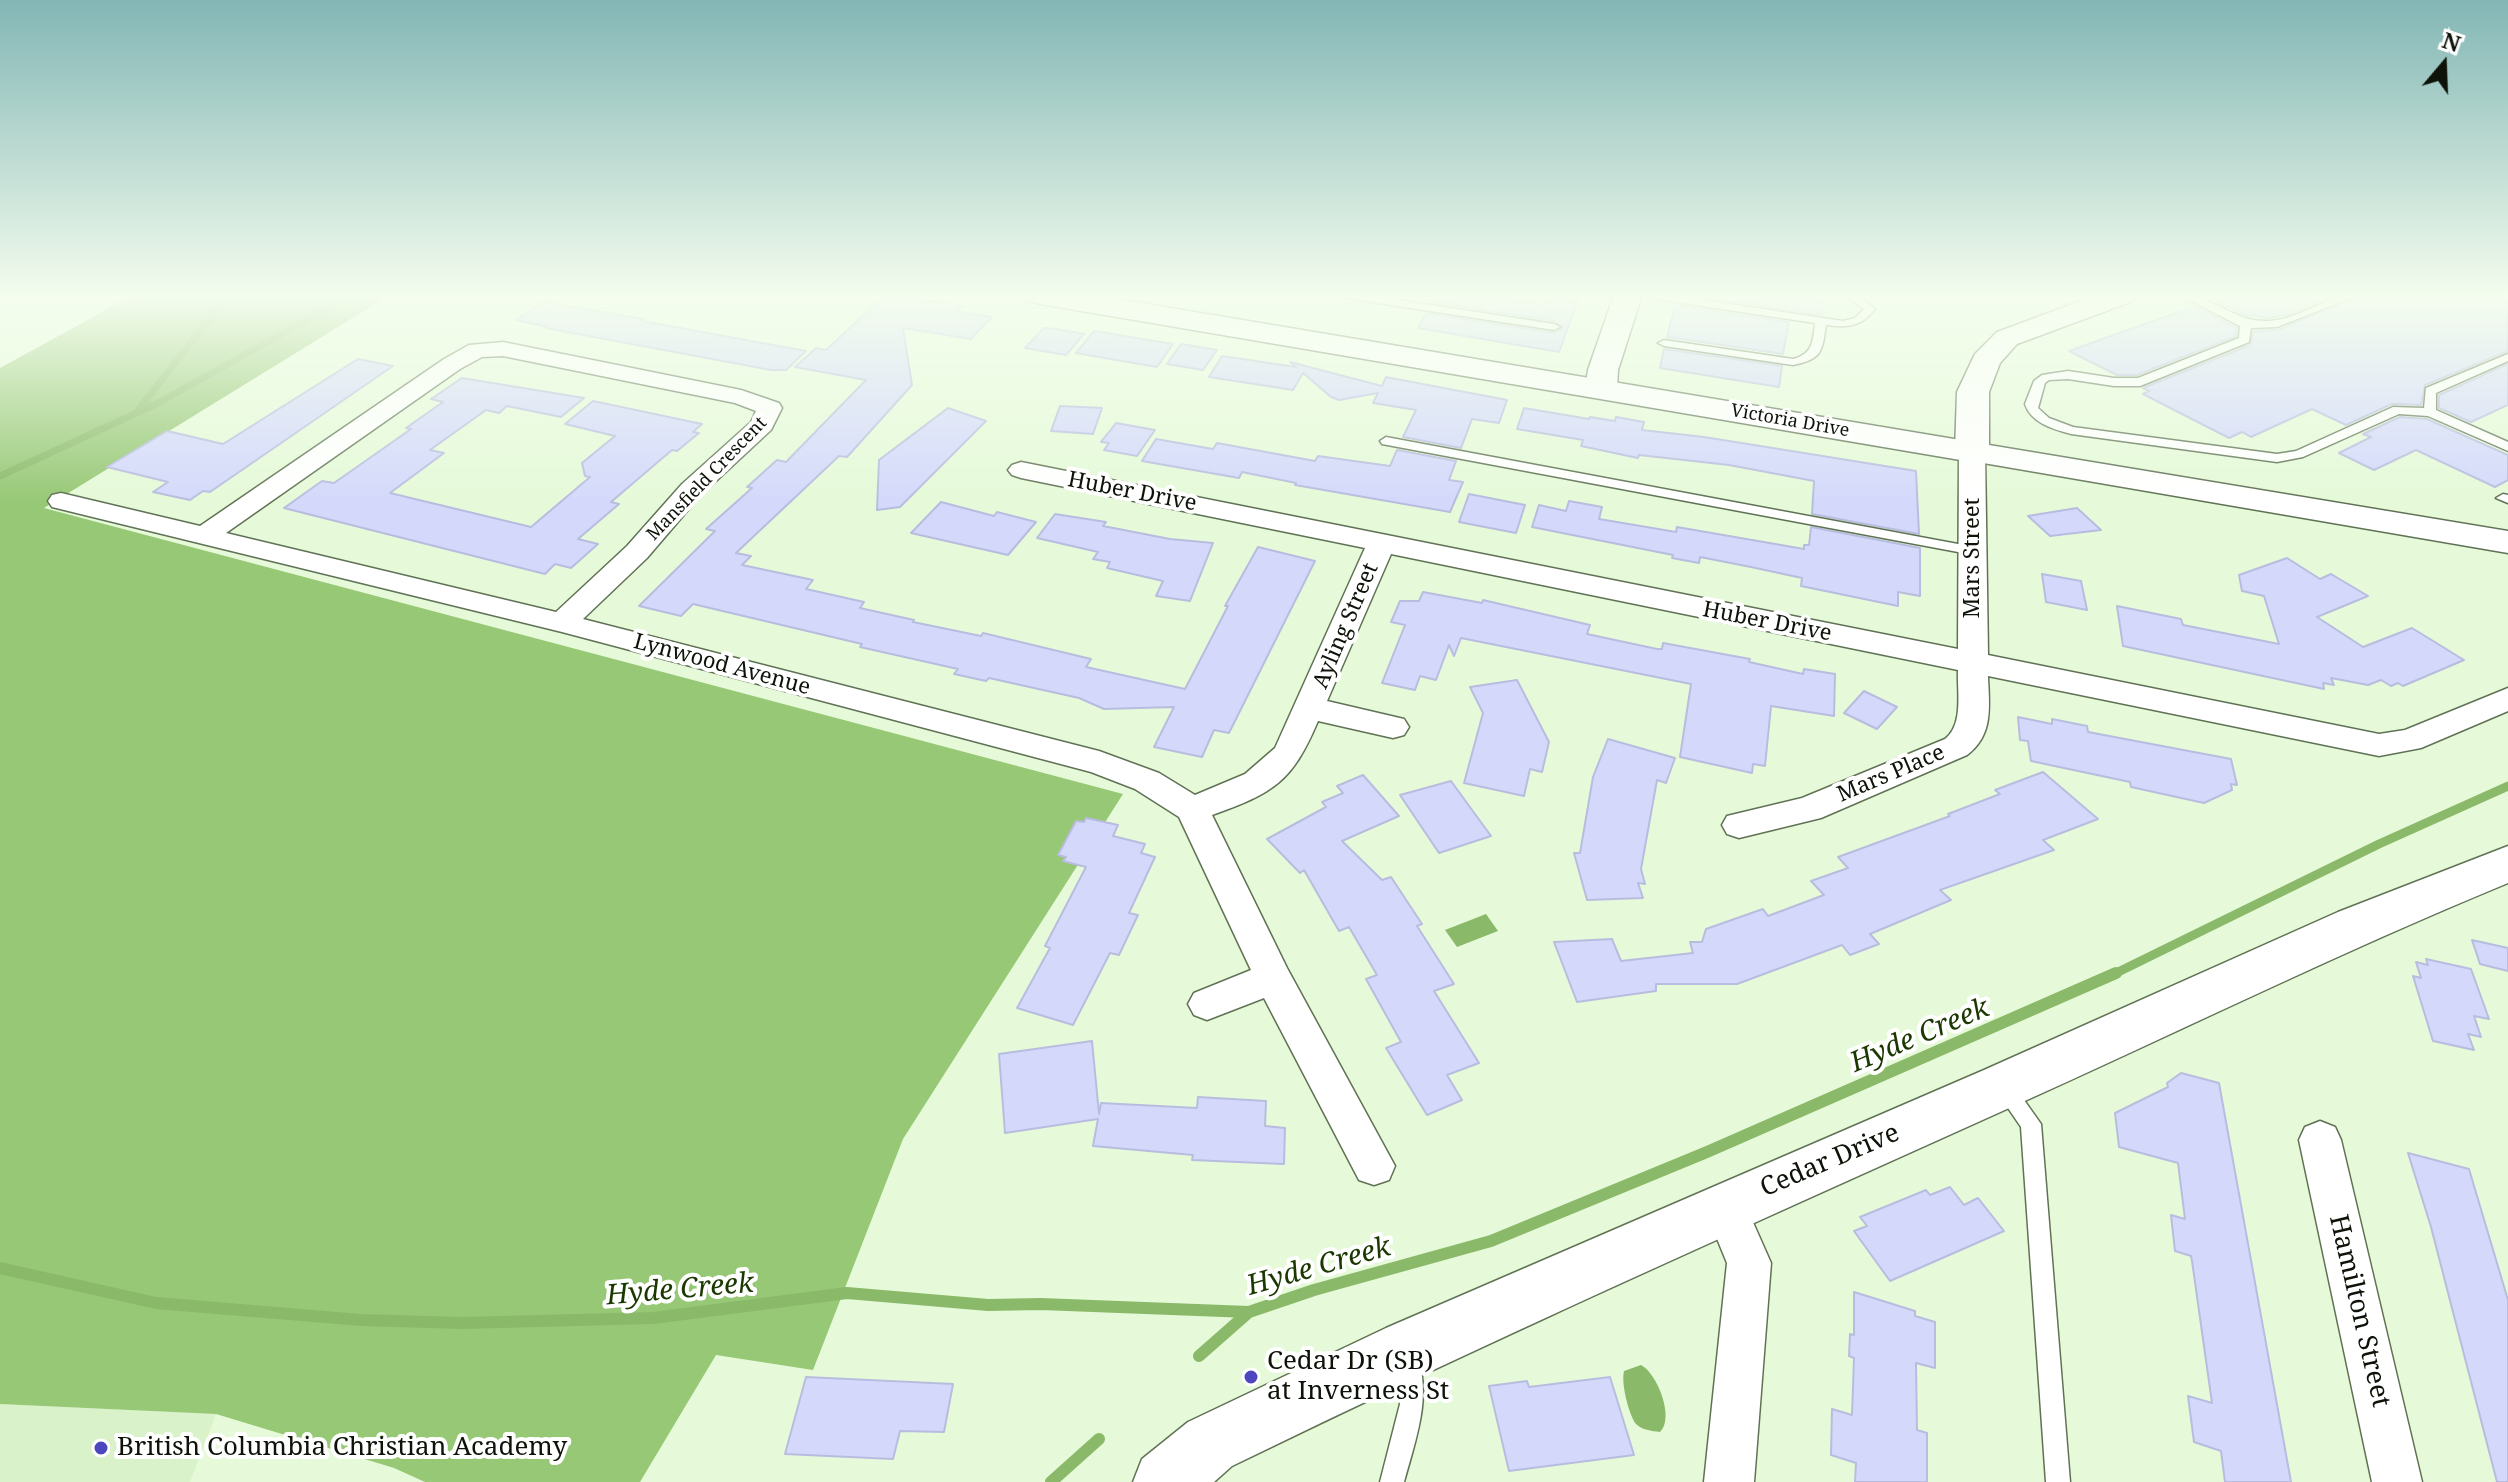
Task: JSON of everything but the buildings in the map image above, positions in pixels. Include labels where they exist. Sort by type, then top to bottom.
[{"type":"main road","name":"Victoria Drive","points":[[1454,364],[1972,452]]},
{"type":"street","name":"Mansfield Crescent","points":[[204,536],[447,364]]},
{"type":"street","name":"Mansfield Crescent","points":[[562,623],[637,552],[691,490],[762,425],[770,408],[741,397],[578,364]]},
{"type":"street","points":[[1601,389],[1605,364]]},
{"type":"street","points":[[1972,452],[1973,392],[1984,364]]},
{"type":"street","name":"Victoria Drive","points":[[1972,452],[2346,522],[2508,542]]},
{"type":"street","name":"Mars Street","points":[[1972,452],[1973,663]]},
{"type":"street","name":"Huber Drive","points":[[1021,470],[2379,745],[2410,740],[2508,699]]},
{"type":"street","name":"Lynwood Avenue","points":[[61,501],[562,623],[1099,763],[1147,781],[1192,809]]},
{"type":"street","name":"Ayling Street","points":[[1192,809],[1244,790],[1272,772],[1288,754],[1381,544]]},
{"type":"street","name":"Mars Place","points":[[1739,825],[1809,809],[1963,743],[1972,729],[1973,663]]},
{"type":"street","name":"Ayling Street","points":[[1310,708],[1393,727]]},
{"type":"street","points":[[1192,809],[1273,978],[1374,1166]]},
{"type":"street","name":"Cedar Drive","points":[[1165,1482],[1210,1444],[1407,1349],[2003,1086],[2355,926],[2508,864]]},
{"type":"street","points":[[1207,1004],[1273,978]]},
{"type":"street","name":"Hamilton Street","points":[[2320,1140],[2397,1482]]},
{"type":"street","points":[[1725,1207],[1749,1263],[1729,1482]]},
{"type":"lane","points":[[2185,364],[2140,382],[2114,382],[2068,375],[2046,377],[2040,381],[2032,409],[2045,421],[2071,430],[2277,458],[2299,454],[2391,411],[2430,412],[2508,447]]},
{"type":"lane","points":[[2430,412],[2430,391],[2492,364]]},
{"type":"lane","points":[[1386,441],[1974,551]]},
{"type":"lane","points":[[2003,1086],[2031,1124],[2058,1482]]},
{"type":"lane","points":[[1392,1482],[1412,1404],[1407,1349]]},
{"type":"shaded area","points":[[7,364],[278,364],[44,508],[1123,794],[903,1139],[813,1370],[716,1355],[640,1482],[425,1482],[394,1468],[216,1414],[0,1404],[0,368]]},
{"type":"shaded area","points":[[1486,914],[1498,931],[1457,947],[1445,930]]},
{"type":"shaded area","points":[[1641,1365],[1653,1377],[1662,1396],[1666,1417],[1660,1432],[1637,1425],[1628,1404],[1624,1371]]},
{"type":"shaded area","name":"British Columbia Christian Academy","points":[[0,1404],[216,1414],[190,1482],[0,1482]]},
{"type":"waterway","points":[[139,409],[174,364]]},
{"type":"waterway","points":[[0,476],[158,403],[228,364]]},
{"type":"waterway","name":"Hyde Creek","points":[[2112,975],[2379,844],[2508,786]]},
{"type":"waterway","name":"Hyde Creek","points":[[1249,1312],[1314,1290],[1491,1241],[1707,1152],[2116,973]]},
{"type":"waterway","name":"Hyde Creek","points":[[0,1268],[156,1303],[361,1320],[462,1323],[653,1318],[847,1293],[988,1305],[1041,1304],[1249,1312]]},
{"type":"waterway","points":[[1199,1356],[1249,1312]]},
{"type":"waterway","points":[[1051,1482],[1099,1439]]},
{"type":"place","name":"Cedar Dr (SB) at Inverness St","points":[[1251,1377]]},
{"type":"place","name":"British Columbia Christian Academy","points":[[101,1448]]}]
